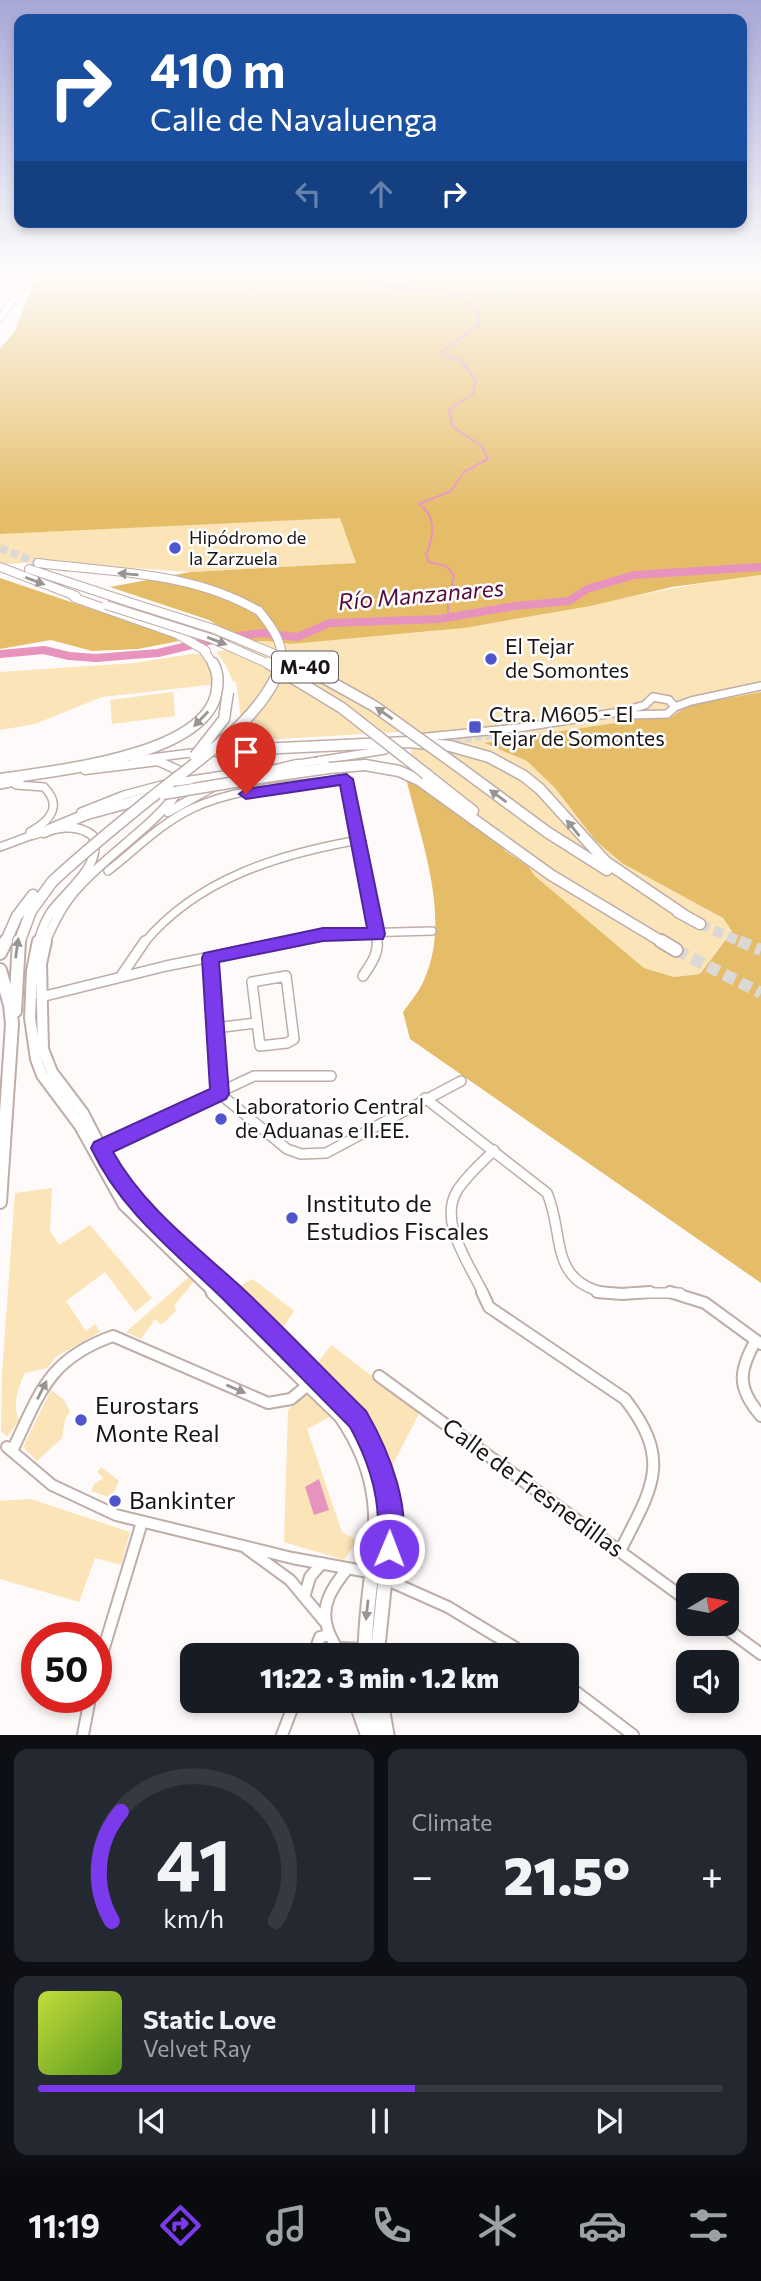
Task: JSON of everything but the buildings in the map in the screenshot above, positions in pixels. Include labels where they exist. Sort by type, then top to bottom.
[{"type":"highway","points":[[0,1202],[12,1024],[16,1004],[18,941],[30,910],[50,880],[233,732],[264,698],[282,665],[284,654],[274,629],[259,611],[234,596],[196,583],[38,563]]},
{"type":"highway","points":[[0,567],[71,594],[75,598],[104,606],[177,634],[202,648],[220,666],[228,692],[224,719],[215,732],[191,759],[50,880],[17,916],[0,953]]},
{"type":"highway","name":"M-40","points":[[29,569],[213,628],[306,667],[379,710],[547,832],[700,924]]},
{"type":"highway","name":"M-40","points":[[44,832],[114,806],[163,794],[329,768],[365,765],[399,771],[419,780],[551,875],[676,949],[525,850],[355,716],[289,674],[247,652],[207,637],[104,606]]},
{"type":"highway","points":[[0,779],[128,755],[176,738],[200,722],[215,703],[219,691],[216,667],[202,648]]},
{"type":"highway","points":[[216,751],[408,742],[433,743],[480,753],[503,762],[526,776],[607,863],[684,915]]},
{"type":"highway","points":[[0,970],[10,1005],[12,1024]]},
{"type":"main road","points":[[53,774],[150,761],[164,762],[180,771],[184,783],[177,797],[76,890],[55,920],[42,955],[43,1049],[57,1080],[83,1113],[118,1179],[145,1213],[236,1297],[358,1419],[378,1458],[388,1494],[390,1535],[373,1643]]},
{"type":"main road","points":[[120,850],[173,808],[196,795],[236,778],[298,764]]},
{"type":"main road","points":[[32,835],[77,827],[93,836],[96,852],[84,872],[50,912],[36,944],[31,982],[33,1044],[39,1069],[77,1122],[102,1172],[132,1214],[309,1384],[350,1427],[369,1467],[385,1579],[373,1643]]},
{"type":"main road","points":[[370,1713],[374,1735]]},
{"type":"main road","points":[[383,1713],[387,1735]]},
{"type":"street","points":[[0,785],[138,760],[216,751],[477,733],[620,712],[645,705],[653,697],[669,700],[761,686]]},
{"type":"street","points":[[520,732],[652,713],[667,715],[675,707],[708,696]]},
{"type":"street","points":[[669,700],[675,707]]},
{"type":"street","points":[[645,705],[652,713]]},
{"type":"street","points":[[1,847],[102,803],[176,782],[385,750]]},
{"type":"street","points":[[346,778],[351,760],[360,754]]},
{"type":"street","points":[[320,760],[340,768],[346,778],[359,840],[378,947],[363,976]]},
{"type":"street","points":[[108,871],[168,823],[191,809],[221,798],[346,778]]},
{"type":"street","points":[[0,785],[44,787],[51,793],[56,805],[52,816],[44,825],[1,847]]},
{"type":"street","points":[[121,976],[144,941],[209,888],[289,853],[359,840]]},
{"type":"street","points":[[41,997],[121,976],[323,934],[432,931]]},
{"type":"street","points":[[211,958],[220,1094],[287,1149],[314,1155],[327,1153],[461,1081]]},
{"type":"street","points":[[286,976],[294,1039],[287,1043],[260,1046],[256,1023],[252,982],[286,976]]},
{"type":"street","points":[[215,1028],[256,1023]]},
{"type":"street","points":[[101,1148],[254,1076],[331,1076]]},
{"type":"street","points":[[425,1098],[547,1193],[557,1216],[561,1256],[566,1269],[587,1288],[602,1294],[617,1295],[681,1293],[711,1306],[758,1342],[742,1362],[741,1377],[744,1393],[761,1416]]},
{"type":"street","points":[[495,1150],[457,1191],[451,1207],[452,1227],[489,1307],[625,1399],[642,1418],[653,1443],[656,1466],[651,1488],[620,1551]]},
{"type":"street","points":[[309,1384],[295,1397],[281,1404],[268,1403],[113,1336],[79,1350],[52,1370],[9,1449],[59,1489],[94,1506],[142,1522],[292,1558],[348,1568],[385,1579],[449,1607],[508,1643]]},
{"type":"street","name":"Calle de Fresnedillas","points":[[379,1376],[676,1592]]},
{"type":"street","points":[[112,1622],[142,1522]]},
{"type":"street","points":[[239,1544],[286,1574],[305,1594],[325,1622],[334,1643]]},
{"type":"street","points":[[286,1574],[286,1564],[292,1558]]},
{"type":"street","points":[[305,1594],[310,1577],[323,1563]]},
{"type":"street","points":[[325,1622],[330,1592],[348,1568]]},
{"type":"street","points":[[318,1643],[320,1637],[330,1635]]},
{"type":"street","points":[[736,1636],[761,1654]]},
{"type":"street","points":[[579,1694],[633,1735]]},
{"type":"street","points":[[83,1735],[87,1713]]},
{"type":"street","points":[[282,1735],[290,1713]]},
{"type":"street","points":[[358,1713],[366,1735]]},
{"type":"shaded area","points":[[0,350],[761,350],[761,575],[672,587],[590,606],[464,628],[291,644],[265,641],[245,643],[209,620],[110,587],[190,572],[356,563],[340,518],[0,534]]},
{"type":"shaded area","name":"Hipódromo de la Zarzuela","points":[[340,517],[356,563],[190,572],[47,562],[0,564],[0,534]]},
{"type":"shaded area","name":"El Tejar de Somontes","points":[[761,575],[761,692],[687,706],[670,718],[641,719],[485,744],[527,761],[555,788],[595,840],[723,918],[732,930],[700,974],[674,977],[644,968],[535,876],[528,866],[406,778],[415,731],[244,741],[236,682],[233,682],[226,665],[216,652],[265,641],[291,644],[472,626]]},
{"type":"shaded area","points":[[0,578],[179,641],[138,649],[92,651],[51,640],[0,649]]},
{"type":"shaded area","points":[[203,654],[210,663],[217,684],[102,697],[35,724],[0,730],[0,672],[134,663]]},
{"type":"shaded area","points":[[173,692],[175,716],[112,724],[110,700]]},
{"type":"shaded area","points":[[761,692],[761,1283],[410,1039],[403,1012],[424,980],[432,956],[435,931],[431,879],[406,778],[506,847],[504,850],[528,866],[535,876],[644,968],[674,977],[700,974],[732,931],[723,918],[622,863],[595,840],[555,788],[527,761],[484,743],[641,719],[670,718],[687,706]]},
{"type":"shaded area","points":[[52,1188],[50,1231],[59,1245],[90,1225],[152,1298],[135,1312],[105,1272],[66,1301],[86,1331],[95,1324],[100,1332],[57,1356],[47,1368],[25,1373],[16,1402],[19,1420],[7,1437],[1,1431],[2,1374],[15,1193]]},
{"type":"shaded area","points":[[189,1277],[195,1280],[174,1306],[176,1311],[161,1325],[155,1319],[141,1339],[126,1332]]},
{"type":"shaded area","points":[[253,1279],[294,1311],[278,1335],[232,1290]]},
{"type":"shaded area","points":[[331,1345],[420,1412],[392,1466],[358,1411],[317,1364]]},
{"type":"shaded area","points":[[51,1390],[64,1400],[70,1411],[65,1420],[62,1438],[37,1461],[23,1447]]},
{"type":"shaded area","points":[[309,1390],[332,1416],[307,1429],[342,1532],[357,1540],[344,1560],[284,1542],[288,1410]]},
{"type":"shaded area","points":[[101,1467],[119,1481],[111,1498],[91,1491],[94,1484],[104,1478],[97,1472]]},
{"type":"shaded area","points":[[319,1479],[329,1510],[314,1515],[305,1487]]},
{"type":"shaded area","points":[[31,1499],[130,1532],[121,1565],[95,1558],[79,1602],[0,1579],[0,1501]]},
{"type":"waterway","points":[[443,350],[446,357],[459,359],[476,380],[473,394],[449,409],[453,427],[482,446],[488,459],[464,472],[451,491],[419,504],[431,521],[431,541],[426,555],[429,562],[446,566],[454,575],[452,584],[455,591],[448,602],[448,618]]},
{"type":"waterway","name":"Río Manzanares","points":[[0,654],[44,650],[69,656],[96,658],[158,653],[221,638],[262,633],[297,637],[330,623],[439,619],[515,606],[569,601],[587,589],[634,575],[761,567]]},
{"type":"tunnel","points":[[0,548],[38,563]]},
{"type":"tunnel","points":[[444,742],[520,732]]},
{"type":"tunnel","points":[[700,924],[743,943]]},
{"type":"tunnel","points":[[739,941],[761,950]]},
{"type":"tunnel","points":[[676,950],[761,993]]},
{"type":"place","name":"Hipódromo de la Zarzuela","points":[[175,548]]},
{"type":"place","name":"El Tejar de Somontes","points":[[491,659]]},
{"type":"place","name":"Ctra. M605 - El Tejar de Somontes","points":[[475,727]]},
{"type":"place","name":"Laboratorio Central de Aduanas e II.EE.","points":[[221,1119]]},
{"type":"place","name":"Instituto de Estudios Fiscales","points":[[292,1218]]},
{"type":"place","name":"Eurostars Monte Real","points":[[81,1420]]},
{"type":"place","name":"Bankinter","points":[[115,1501]]},
{"type":"route","points":[[246,794],[346,779],[377,934],[323,934],[211,958],[220,1094],[101,1148],[118,1179],[145,1213],[236,1297],[358,1419],[378,1458],[388,1494],[391,1521],[389,1549]]}]
